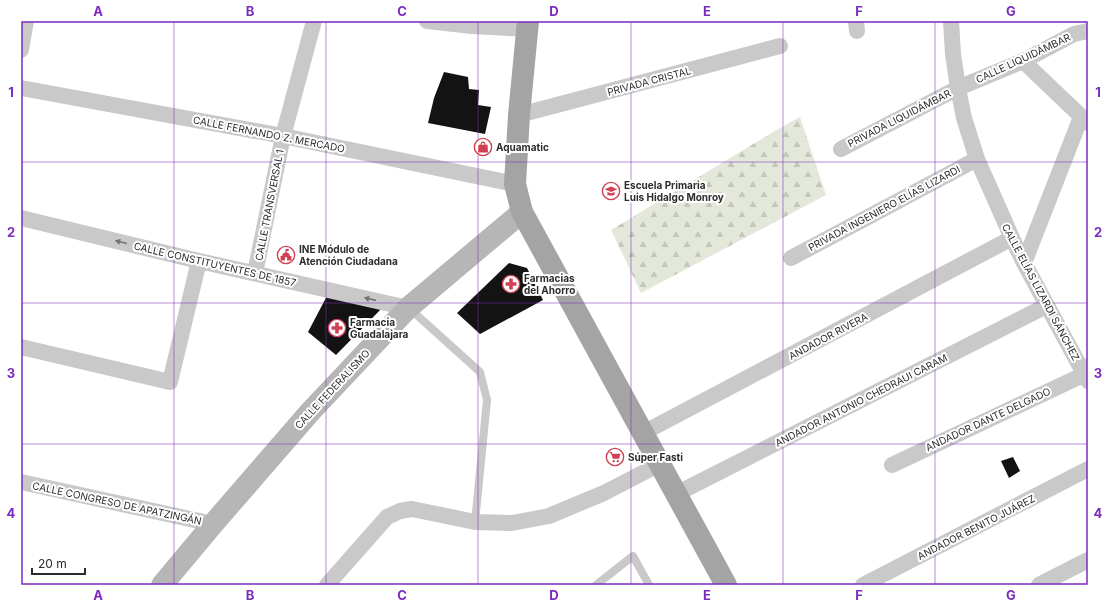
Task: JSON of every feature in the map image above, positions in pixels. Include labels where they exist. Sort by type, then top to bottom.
[{"type":"main road","points":[[528,25],[519,115],[515,184],[522,212],[726,585]]},
{"type":"main road","name":"CALLE FEDERALISMO","points":[[162,585],[310,412],[408,308],[522,212]]},
{"type":"street","points":[[21,50],[26,21]]},
{"type":"street","name":"CALLE TRANSVERSAL 1","points":[[255,273],[283,136],[314,21]]},
{"type":"street","points":[[427,21],[472,26],[528,25]]},
{"type":"street","name":"CALLE ELÍAS LIZARDI SÁNCHEZ","points":[[951,21],[953,54],[958,88],[964,118],[977,159],[1024,263],[1046,306],[1087,374]]},
{"type":"street","name":"CALLE LIQUIDÁMBAR","points":[[958,88],[1023,60],[1076,29]]},
{"type":"street","name":"PRIVADA CRISTAL","points":[[519,115],[780,46]]},
{"type":"street","points":[[1023,60],[1084,120],[1024,263]]},
{"type":"street","name":"CALLE FERNANDO Z. MERCADO","points":[[21,88],[283,136],[515,184]]},
{"type":"street","name":"PRIVADA LIQUIDÁMBAR","points":[[841,149],[958,88]]},
{"type":"street","name":"PRIVADA INGENIERO ELÍAS LIZARDI","points":[[791,258],[977,159]]},
{"type":"street","name":"CALLE CONSTITUYENTES DE 1857","points":[[21,218],[199,261],[408,308]]},
{"type":"street","name":"ANDADOR RIVERA","points":[[644,433],[1012,238]]},
{"type":"street","points":[[21,347],[170,382],[199,261]]},
{"type":"street","name":"ANDADOR ANTONIO CHEDRAUI CARAM","points":[[676,494],[1046,306]]},
{"type":"street","name":"ANDADOR DANTE DELGADO","points":[[892,465],[1087,374]]},
{"type":"street","points":[[327,585],[387,517],[400,510],[412,509],[475,522],[512,524],[549,516],[604,493],[660,464]]},
{"type":"street","name":"ANDADOR BENITO JUÁREZ","points":[[864,585],[1088,470]]},
{"type":"street","name":"CALLE CONGRESO DE APATZINGÁN","points":[[21,482],[213,524]]},
{"type":"street","points":[[1039,585],[1088,560]]},
{"type":"lane","points":[[408,308],[480,372],[488,400],[475,522]]},
{"type":"lane","points":[[596,585],[633,556],[649,585]]},
{"type":"green space","points":[[800,117],[826,195],[641,293],[611,230]]},
{"type":"building","points":[[444,72],[468,77],[469,89],[479,90],[478,105],[491,107],[485,134],[428,123],[434,98]]},
{"type":"building","name":"Farmacias del Ahorro","points":[[509,263],[527,268],[543,300],[480,334],[457,313]]},
{"type":"building","name":"Farmacia Guadalajara","points":[[329,292],[386,304],[336,355],[308,332]]},
{"type":"building","points":[[1013,457],[1020,471],[1009,478],[1001,461]]},
{"type":"place","name":"Aquamatic","points":[[483,147]]},
{"type":"place","name":"Escuela Primaria Luis Hidalgo Monroy","points":[[611,191]]},
{"type":"place","name":"INE Módulo de Atención Ciudadana","points":[[286,255]]},
{"type":"place","name":"Farmacias del Ahorro","points":[[511,284]]},
{"type":"place","name":"Farmacia Guadalajara","points":[[337,328]]},
{"type":"place","name":"Súper Fasti","points":[[615,457]]}]
